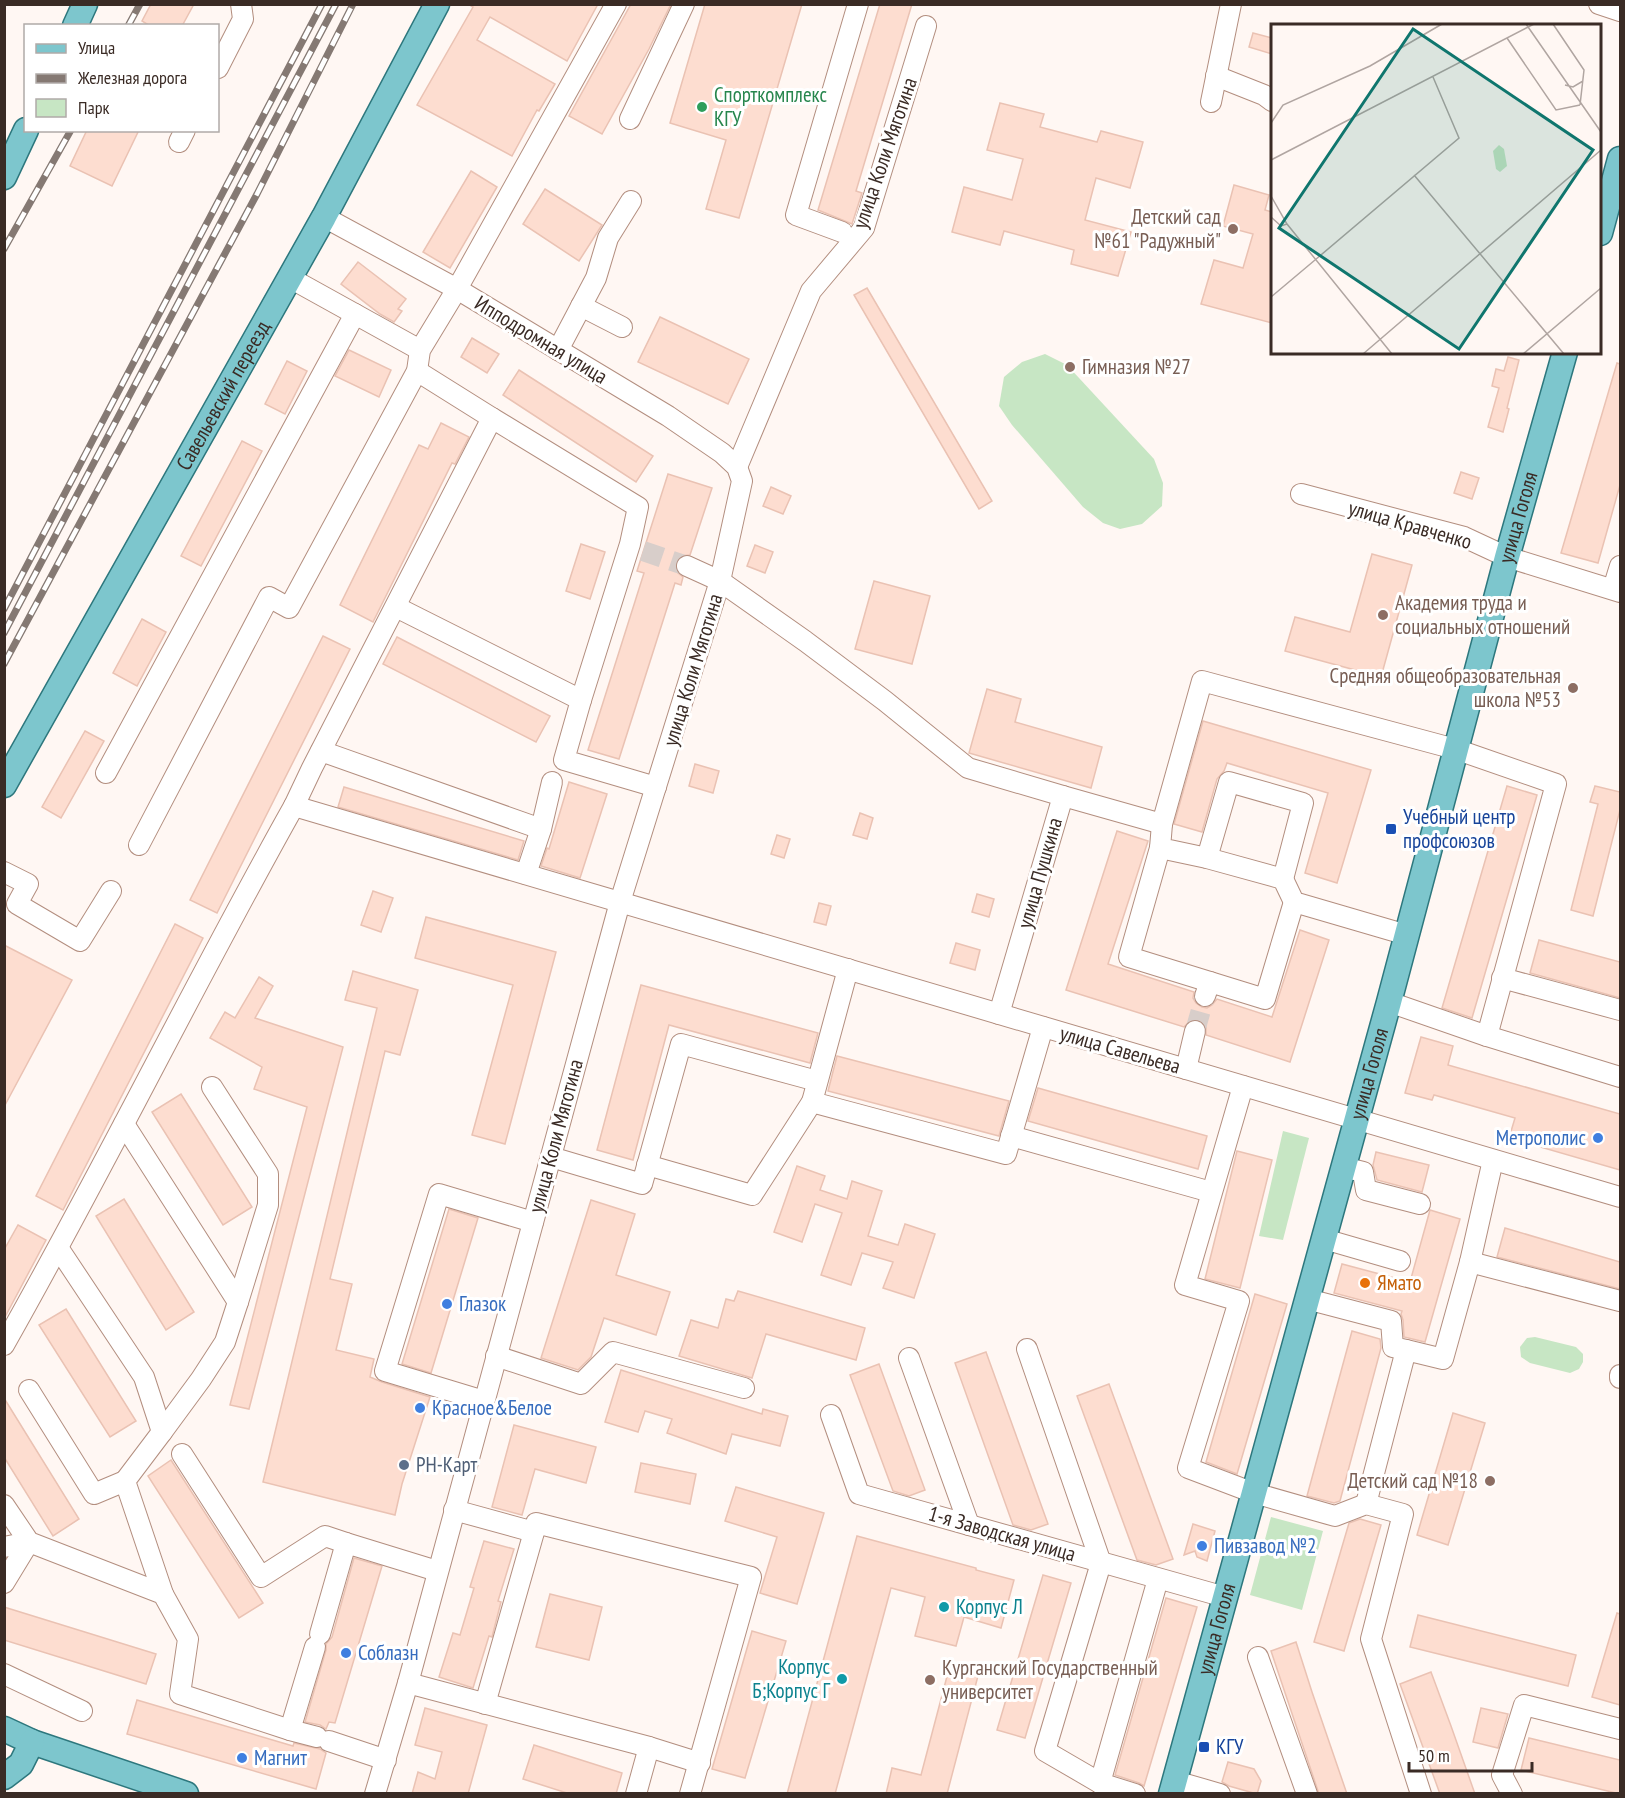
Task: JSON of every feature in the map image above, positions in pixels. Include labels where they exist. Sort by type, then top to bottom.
[{"type":"main road","points":[[76,24],[85,4]]},
{"type":"main road","name":"Савельевский переезд","points":[[4,785],[324,218],[437,4]]},
{"type":"main road","points":[[4,177],[25,132]]},
{"type":"main road","points":[[1601,226],[1620,159]]},
{"type":"main road","name":"улица Гоголя","points":[[1173,1787],[1389,1002],[1507,557],[1564,354]]},
{"type":"main road","points":[[4,1729],[32,1742],[186,1794]]},
{"type":"main road","points":[[4,1777],[21,1764],[32,1742]]},
{"type":"street","points":[[219,66],[243,19],[241,4]]},
{"type":"street","points":[[139,845],[269,597],[289,608],[417,371],[420,350],[457,289],[616,4]]},
{"type":"street","points":[[630,119],[684,4]]},
{"type":"street","points":[[842,232],[796,215],[858,4]]},
{"type":"street","points":[[1211,102],[1231,4]]},
{"type":"street","points":[[1599,4],[1620,11]]},
{"type":"street","name":"улица Коли Мяготина","points":[[375,1794],[408,1683],[620,902],[720,581],[740,474],[811,291],[864,228],[926,26]]},
{"type":"street","points":[[1216,76],[1264,95],[1271,100]]},
{"type":"street","points":[[558,350],[596,278],[608,238],[631,201]]},
{"type":"street","name":"Ипподромная улица","points":[[324,218],[457,289],[668,416],[722,453],[740,474]]},
{"type":"street","points":[[290,278],[420,350]]},
{"type":"street","points":[[581,306],[622,327]]},
{"type":"street","points":[[106,772],[355,314]]},
{"type":"street","points":[[417,371],[638,507],[637,548],[581,700],[564,760],[657,787]]},
{"type":"street","points":[[4,1345],[68,1261],[124,1124],[294,806],[492,418]]},
{"type":"street","name":"улица Кравченко","points":[[1301,494],[1464,537],[1507,557],[1617,590]]},
{"type":"street","points":[[687,566],[720,581],[885,701],[968,768],[1063,796]]},
{"type":"street","points":[[1617,590],[1620,566]]},
{"type":"street","points":[[396,607],[581,700]]},
{"type":"street","points":[[1207,858],[1229,782],[1303,803],[1283,879],[1294,902],[1265,999],[1208,989],[1128,957],[1160,848],[1162,824],[1202,681],[1455,749],[1556,784],[1487,1036]]},
{"type":"street","points":[[321,751],[541,829]]},
{"type":"street","points":[[526,874],[541,829],[552,782]]},
{"type":"street","name":"улица Пушкина","points":[[999,1014],[1063,796],[1162,824]]},
{"type":"street","name":"улица Савельева","points":[[294,806],[1620,1197]]},
{"type":"street","points":[[1160,848],[1283,879]]},
{"type":"street","points":[[4,872],[28,884],[17,904],[80,942],[111,891]]},
{"type":"street","points":[[1294,902],[1407,935]]},
{"type":"street","points":[[647,1165],[752,1195],[812,1102],[848,969]]},
{"type":"street","points":[[1502,978],[1620,1010]]},
{"type":"street","points":[[1389,1002],[1487,1036],[1620,1077]]},
{"type":"street","points":[[812,1102],[1006,1154],[1043,1027]]},
{"type":"street","points":[[1186,1069],[1196,1031]]},
{"type":"street","points":[[551,1157],[642,1184],[681,1044],[817,1081]]},
{"type":"street","points":[[1243,1086],[1185,1285],[1239,1301],[1188,1468],[1254,1493],[1335,1516],[1366,1503],[1403,1514],[1371,1639],[1421,1794]]},
{"type":"street","points":[[29,1390],[94,1494],[125,1481],[201,1379],[225,1342],[268,1205],[268,1174],[212,1087]]},
{"type":"street","points":[[124,1124],[238,1302]]},
{"type":"street","points":[[1011,1136],[1211,1192]]},
{"type":"street","points":[[1307,1299],[1391,1321],[1393,1347],[1443,1359],[1470,1262],[1493,1160]]},
{"type":"street","points":[[1343,1167],[1363,1172],[1366,1190],[1420,1204]]},
{"type":"street","points":[[484,1401],[385,1371],[439,1194],[533,1222]]},
{"type":"street","points":[[1324,1239],[1400,1261]]},
{"type":"street","points":[[68,1261],[144,1377],[162,1432]]},
{"type":"street","points":[[1470,1262],[1620,1301]]},
{"type":"street","points":[[1026,1349],[1101,1563],[1045,1751],[1100,1783],[1135,1794]]},
{"type":"street","points":[[1366,1503],[1406,1350]]},
{"type":"street","points":[[496,1356],[581,1384],[614,1352],[744,1388]]},
{"type":"street","points":[[909,1358],[969,1525]]},
{"type":"street","name":"1-я Заводская улица","points":[[831,1415],[859,1494],[1225,1597]]},
{"type":"street","points":[[182,1454],[261,1577],[326,1536],[437,1571]]},
{"type":"street","points":[[125,1481],[163,1594],[188,1639],[180,1694],[386,1760]]},
{"type":"street","points":[[4,1504],[29,1542]]},
{"type":"street","points":[[454,1510],[534,1532]]},
{"type":"street","points":[[485,1704],[536,1523],[751,1577],[690,1794]]},
{"type":"street","points":[[4,1547],[29,1542],[163,1594]]},
{"type":"street","points":[[4,1583],[29,1542]]},
{"type":"street","points":[[290,1730],[346,1543]]},
{"type":"street","points":[[1100,1783],[1158,1579]]},
{"type":"street","points":[[1258,1657],[1307,1794]]},
{"type":"street","points":[[4,1674],[82,1711]]},
{"type":"street","points":[[408,1683],[649,1747],[700,1763]]},
{"type":"street","points":[[1512,1794],[1502,1775],[1524,1705],[1620,1730]]},
{"type":"street","points":[[636,1794],[649,1747]]},
{"type":"street","points":[[1173,1787],[1220,1794]]},
{"type":"green space","points":[[1045,354],[1067,365],[1154,459],[1163,483],[1162,506],[1142,524],[1120,529],[1103,523],[1083,507],[1012,425],[999,406],[1004,377],[1022,362]]},
{"type":"green space","points":[[1283,1131],[1309,1138],[1283,1240],[1259,1236]]},
{"type":"green space","points":[[1535,1337],[1576,1347],[1583,1354],[1583,1362],[1579,1369],[1570,1373],[1530,1363],[1521,1357],[1520,1347],[1527,1338]]},
{"type":"green space","points":[[1271,1517],[1323,1531],[1302,1610],[1250,1595]]},
{"type":"building","points":[[151,4],[194,4],[183,24],[147,24],[142,21]]},
{"type":"building","points":[[468,4],[598,4],[567,61],[490,17],[477,40],[555,84],[539,111],[537,110],[512,156],[417,105],[473,7]]},
{"type":"building","points":[[631,4],[671,4],[602,134],[569,116]]},
{"type":"building","name":"Спорткомплекс КГУ","points":[[705,4],[802,4],[739,218],[706,209],[726,140],[670,123]]},
{"type":"building","points":[[880,4],[912,4],[856,191],[862,193],[852,224],[818,210]]},
{"type":"building","points":[[1253,33],[1271,38],[1271,54],[1249,47]]},
{"type":"building","points":[[1000,103],[1044,114],[1040,127],[1097,142],[1101,131],[1143,142],[1130,188],[1096,178],[1085,220],[1131,232],[1118,276],[1071,264],[1074,250],[1004,231],[1000,245],[952,232],[964,187],[1012,200],[1023,159],[987,150]]},
{"type":"building","points":[[86,132],[138,132],[112,186],[70,166]]},
{"type":"building","points":[[471,171],[497,187],[450,268],[423,252]]},
{"type":"building","points":[[1234,185],[1269,195],[1265,210],[1271,212],[1271,323],[1201,304],[1214,260],[1243,268],[1253,234],[1223,226]]},
{"type":"building","points":[[545,189],[602,225],[579,261],[523,224]]},
{"type":"building","points":[[358,262],[406,299],[398,309],[402,311],[394,322],[341,284]]},
{"type":"building","points":[[867,288],[992,501],[979,509],[854,295]]},
{"type":"building","points":[[660,317],[749,359],[728,404],[638,362]]},
{"type":"building","points":[[472,338],[499,354],[487,373],[461,357]]},
{"type":"building","points":[[349,350],[391,370],[379,397],[335,376]]},
{"type":"building","points":[[1508,357],[1519,360],[1503,432],[1488,427],[1499,388],[1492,386],[1496,369],[1504,371]]},
{"type":"building","points":[[287,361],[307,371],[285,414],[265,404]]},
{"type":"building","points":[[1617,363],[1620,364],[1620,485],[1598,563],[1561,553]]},
{"type":"building","points":[[519,370],[653,456],[636,482],[503,395]]},
{"type":"building","points":[[441,423],[469,437],[455,464],[452,463],[373,622],[340,605],[419,445],[428,449]]},
{"type":"building","points":[[242,441],[262,451],[201,566],[181,556]]},
{"type":"building","points":[[1461,472],[1479,478],[1472,499],[1454,493]]},
{"type":"building","points":[[668,474],[712,488],[690,555],[681,556],[676,562],[677,572],[683,577],[681,585],[675,583],[619,759],[588,750],[644,573],[637,571]]},
{"type":"building","points":[[771,487],[791,496],[783,514],[763,506]]},
{"type":"building","points":[[581,544],[605,552],[590,599],[566,591]]},
{"type":"building","points":[[755,545],[773,552],[765,573],[747,566]]},
{"type":"building","name":"Академия труда и социальных отношений","points":[[1372,554],[1412,565],[1381,677],[1285,651],[1295,617],[1350,632]]},
{"type":"building","points":[[874,581],[930,596],[912,664],[855,649]]},
{"type":"building","points":[[142,619],[166,632],[137,686],[113,673]]},
{"type":"building","points":[[323,636],[350,649],[217,913],[190,900]]},
{"type":"building","points":[[397,637],[550,716],[536,742],[383,664]]},
{"type":"building","points":[[987,689],[1021,699],[1015,722],[1102,747],[1091,788],[969,753]]},
{"type":"building","points":[[1203,721],[1371,770],[1337,883],[1305,873],[1328,793],[1227,763],[1217,779],[1202,832],[1174,824]]},
{"type":"building","points":[[85,731],[104,741],[61,818],[42,807]]},
{"type":"building","points":[[695,764],[719,771],[713,793],[689,786]]},
{"type":"building","points":[[569,782],[607,794],[580,878],[541,866],[547,848],[549,849]]},
{"type":"building","points":[[1507,786],[1537,795],[1472,1018],[1442,1008]]},
{"type":"building","points":[[1595,786],[1620,792],[1620,810],[1593,916],[1571,910],[1598,804],[1590,802]]},
{"type":"building","points":[[344,787],[524,841],[518,860],[338,807]]},
{"type":"building","points":[[860,813],[873,818],[867,839],[853,835]]},
{"type":"building","points":[[1117,831],[1148,841],[1108,964],[1194,992],[1193,998],[1202,1007],[1207,1008],[1217,999],[1272,1017],[1300,930],[1329,940],[1290,1062],[1206,1035],[1206,1027],[1198,1020],[1191,1020],[1184,1027],[1066,990]]},
{"type":"building","points":[[777,835],[790,839],[784,858],[771,854]]},
{"type":"building","points":[[373,891],[393,898],[381,932],[361,925]]},
{"type":"building","points":[[977,894],[994,899],[989,917],[972,912]]},
{"type":"building","points":[[819,903],[831,906],[826,925],[814,922]]},
{"type":"building","points":[[426,917],[556,952],[505,1144],[472,1135],[513,985],[415,958]]},
{"type":"building","points":[[175,924],[203,938],[63,1210],[36,1196]]},
{"type":"building","points":[[1539,940],[1620,962],[1620,998],[1530,973]]},
{"type":"building","points":[[956,943],[980,950],[975,970],[950,963]]},
{"type":"building","points":[[4,945],[72,980],[4,1107]]},
{"type":"building","points":[[353,971],[418,990],[400,1055],[385,1051],[330,1279],[352,1284],[336,1350],[374,1359],[370,1377],[430,1397],[402,1484],[395,1515],[263,1482],[377,1008],[345,1000]]},
{"type":"building","points":[[259,977],[273,986],[255,1018],[343,1047],[249,1409],[230,1405],[307,1107],[254,1089],[262,1067],[210,1038],[225,1012],[235,1018]]},
{"type":"building","points":[[641,985],[818,1033],[810,1063],[669,1025],[633,1160],[597,1150]]},
{"type":"building","points":[[1421,1037],[1453,1046],[1448,1065],[1620,1114],[1620,1170],[1509,1138],[1515,1118],[1434,1095],[1432,1100],[1405,1093]]},
{"type":"building","points":[[837,1056],[1009,1101],[999,1136],[828,1091]]},
{"type":"building","points":[[1038,1088],[1207,1136],[1198,1169],[1028,1121]]},
{"type":"building","points":[[181,1094],[252,1207],[223,1225],[152,1112]]},
{"type":"building","points":[[1237,1151],[1272,1160],[1240,1288],[1205,1279]]},
{"type":"building","points":[[1376,1152],[1429,1165],[1422,1192],[1377,1180],[1373,1165]]},
{"type":"building","points":[[797,1166],[825,1176],[820,1190],[847,1199],[852,1181],[882,1191],[868,1236],[898,1245],[905,1224],[935,1234],[914,1298],[883,1288],[893,1262],[862,1253],[851,1285],[821,1275],[842,1213],[815,1204],[802,1242],[774,1232]]},
{"type":"building","points":[[124,1199],[194,1312],[166,1330],[96,1216]]},
{"type":"building","points":[[591,1200],[635,1214],[616,1275],[670,1292],[656,1335],[604,1318],[591,1357],[578,1370],[541,1358]]},
{"type":"building","points":[[449,1209],[478,1218],[431,1373],[402,1364]]},
{"type":"building","points":[[1430,1210],[1460,1219],[1425,1342],[1404,1337],[1402,1311],[1334,1293],[1342,1264],[1410,1282]]},
{"type":"building","points":[[18,1225],[46,1240],[4,1319],[4,1250]]},
{"type":"building","points":[[1505,1228],[1620,1262],[1620,1289],[1497,1257]]},
{"type":"building","points":[[738,1291],[865,1328],[856,1360],[766,1334],[752,1378],[679,1356],[691,1320],[718,1328],[726,1299],[734,1301]]},
{"type":"building","points":[[1255,1294],[1287,1304],[1237,1474],[1206,1462]]},
{"type":"building","points":[[66,1309],[136,1421],[110,1437],[39,1325]]},
{"type":"building","points":[[1352,1331],[1380,1339],[1381,1348],[1340,1501],[1334,1503],[1307,1496]]},
{"type":"building","points":[[986,1352],[1048,1524],[1031,1530],[1013,1525],[955,1363]]},
{"type":"building","points":[[879,1364],[925,1490],[909,1496],[893,1491],[850,1375]]},
{"type":"building","points":[[621,1370],[762,1414],[763,1409],[788,1416],[780,1446],[732,1434],[726,1454],[667,1433],[672,1419],[645,1411],[638,1432],[605,1422]]},
{"type":"building","points":[[1109,1384],[1173,1559],[1156,1565],[1137,1560],[1077,1396]]},
{"type":"building","points":[[4,1398],[79,1519],[53,1536],[4,1457]]},
{"type":"building","points":[[1453,1413],[1485,1423],[1448,1545],[1417,1535]]},
{"type":"building","points":[[514,1425],[596,1447],[586,1483],[535,1469],[522,1515],[492,1507]]},
{"type":"building","points":[[171,1460],[263,1603],[239,1618],[148,1476]]},
{"type":"building","points":[[641,1463],[696,1474],[690,1504],[635,1492]]},
{"type":"building","points":[[736,1487],[824,1513],[797,1604],[760,1593],[777,1537],[725,1521]]},
{"type":"building","points":[[1360,1519],[1381,1525],[1344,1651],[1314,1642],[1349,1523]]},
{"type":"building","name":"Пивзавод №2","points":[[1193,1524],[1215,1531],[1207,1561],[1197,1557],[1195,1551],[1184,1555]]},
{"type":"building","name":"Корпус Б;Корпус Г","points":[[857,1536],[1014,1580],[1001,1628],[964,1617],[956,1646],[915,1636],[925,1597],[891,1588],[835,1794],[787,1794]]},
{"type":"building","points":[[484,1541],[514,1549],[498,1601],[501,1602],[492,1637],[489,1636],[473,1688],[439,1677],[453,1633],[460,1635],[474,1588],[470,1587]]},
{"type":"building","points":[[354,1558],[382,1566],[335,1723],[329,1722],[326,1729],[320,1725],[305,1722],[326,1644],[332,1637]]},
{"type":"building","points":[[1043,1575],[1071,1583],[1025,1738],[997,1730]]},
{"type":"building","points":[[550,1594],[602,1607],[589,1660],[536,1647]]},
{"type":"building","points":[[1166,1598],[1197,1607],[1144,1786],[1115,1775]]},
{"type":"building","points":[[4,1607],[156,1654],[146,1684],[4,1640]]},
{"type":"building","points":[[1617,1613],[1620,1614],[1620,1705],[1592,1697]]},
{"type":"building","points":[[1418,1615],[1576,1655],[1568,1686],[1410,1647]]},
{"type":"building","points":[[752,1631],[786,1641],[745,1778],[712,1769]]},
{"type":"building","points":[[1296,1642],[1347,1794],[1319,1794],[1271,1651]]},
{"type":"building","points":[[950,1665],[979,1672],[947,1794],[886,1794],[892,1768],[921,1775]]},
{"type":"building","points":[[1431,1672],[1475,1794],[1440,1794],[1400,1684]]},
{"type":"building","points":[[137,1700],[293,1746],[294,1743],[320,1749],[326,1753],[316,1789],[127,1734]]},
{"type":"building","points":[[425,1708],[487,1725],[468,1794],[412,1794],[418,1772],[435,1779],[442,1752],[415,1745]]},
{"type":"building","points":[[1481,1708],[1508,1714],[1498,1748],[1473,1742]]},
{"type":"building","points":[[1529,1738],[1620,1760],[1620,1794],[1521,1770]]},
{"type":"building","points":[[534,1745],[622,1773],[616,1794],[570,1794],[523,1779]]},
{"type":"building","points":[[1228,1762],[1254,1769],[1261,1781],[1257,1794],[1222,1782]]},
{"type":"tunnel","points":[[643,551],[687,566]]},
{"type":"tunnel","points":[[1195,1031],[1205,996]]},
{"type":"railway","points":[[129,24],[140,4]]},
{"type":"railway","points":[[4,609],[322,4]]},
{"type":"railway","points":[[4,633],[336,4]]},
{"type":"railway","points":[[4,664],[257,194],[353,4]]},
{"type":"railway","points":[[4,249],[70,132]]},
{"type":"place","name":"Спорткомплекс КГУ","points":[[702,107]]},
{"type":"place","name":"Детский сад №61 \"Радужный\"","points":[[1233,229]]},
{"type":"place","name":"Гимназия №27","points":[[1070,367]]},
{"type":"place","name":"Академия труда и социальных отношений","points":[[1383,615]]},
{"type":"place","name":"Средняя общеобразовательная школа №53","points":[[1573,688]]},
{"type":"place","name":"Учебный центр профсоюзов","points":[[1391,829]]},
{"type":"place","name":"Метрополис","points":[[1598,1138]]},
{"type":"place","name":"Ямато","points":[[1365,1283]]},
{"type":"place","name":"Глазок","points":[[447,1304]]},
{"type":"place","name":"Красное&Белое","points":[[420,1408]]},
{"type":"place","name":"РН-Карт","points":[[404,1465]]},
{"type":"place","name":"Детский сад №18","points":[[1490,1481]]},
{"type":"place","name":"Пивзавод №2","points":[[1202,1546]]},
{"type":"place","name":"Корпус Л","points":[[944,1607]]},
{"type":"place","name":"Соблазн","points":[[346,1653]]},
{"type":"place","name":"Корпус Б;Корпус Г","points":[[842,1679]]},
{"type":"place","name":"Курганский Государственный университет","points":[[930,1680]]},
{"type":"place","name":"КГУ","points":[[1204,1747]]},
{"type":"place","name":"Магнит","points":[[242,1758]]}]
